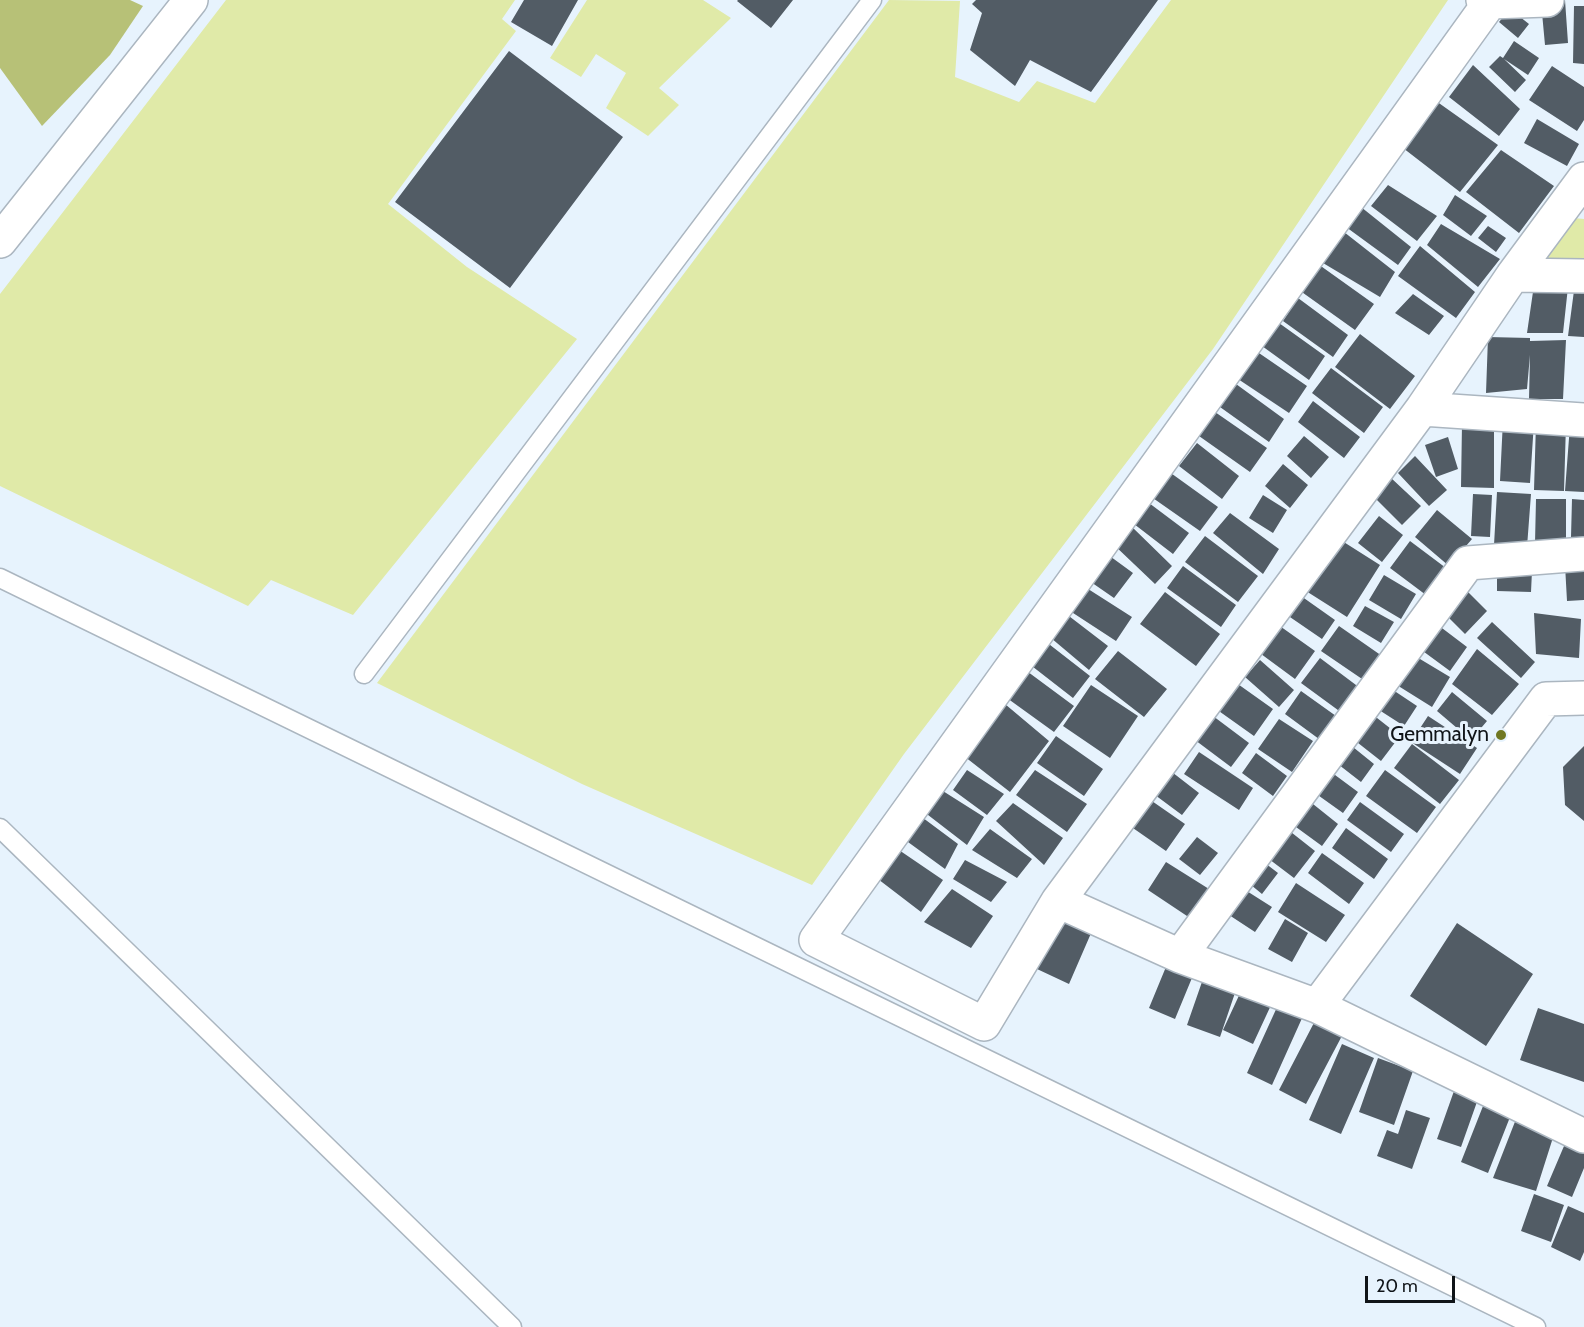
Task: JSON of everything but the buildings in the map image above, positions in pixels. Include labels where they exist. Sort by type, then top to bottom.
[{"type":"street","points":[[0,241],[190,0]]},
{"type":"street","points":[[1547,0],[1488,1],[816,940],[984,1024],[1058,901],[1422,409],[1513,276],[1584,179]]},
{"type":"street","points":[[1513,276],[1584,276]]},
{"type":"street","points":[[1422,409],[1584,420]]},
{"type":"street","points":[[1180,957],[1468,563],[1584,554]]},
{"type":"street","points":[[1317,1006],[1546,699],[1584,698]]},
{"type":"street","points":[[1058,901],[1180,957],[1317,1006],[1584,1136]]},
{"type":"lane","points":[[364,674],[872,0]]},
{"type":"lane","points":[[0,578],[1536,1327]]},
{"type":"lane","points":[[0,828],[512,1327]]},
{"type":"green space","points":[[0,0],[130,0],[143,6],[110,55],[42,126],[0,68]]},
{"type":"green space","points":[[226,0],[515,0],[502,19],[516,31],[388,204],[467,267],[577,339],[353,615],[271,580],[248,606],[0,486],[0,294]]},
{"type":"green space","points":[[587,0],[703,0],[731,18],[659,88],[679,105],[648,136],[606,108],[626,73],[596,54],[581,77],[550,58]]},
{"type":"green space","points":[[889,0],[960,1],[955,77],[1019,102],[1037,81],[1095,103],[1171,0],[1448,0],[1213,349],[904,754],[812,885],[582,784],[377,683]]},
{"type":"green space","points":[[1573,218],[1584,219],[1584,266],[1558,268],[1544,254]]},
{"type":"place","name":"Gemmalyn","points":[[1501,735]]}]
